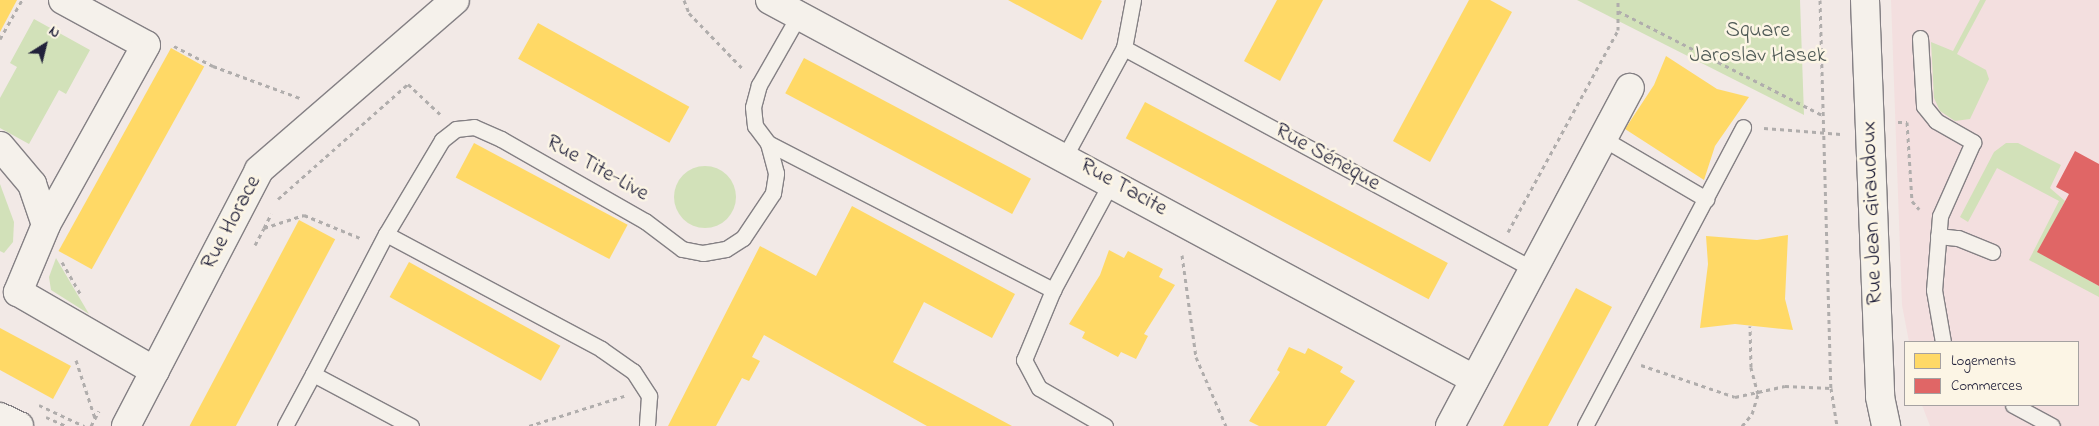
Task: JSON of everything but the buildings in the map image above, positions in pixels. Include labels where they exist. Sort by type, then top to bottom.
[{"type":"street","points":[[62,0],[146,45],[9,295],[61,316],[155,371]]},
{"type":"street","name":"Rue Horace","points":[[126,426],[259,170],[455,0]]},
{"type":"street","name":"Rue Tacite","points":[[770,0],[800,13],[1474,379]]},
{"type":"street","name":"Rue Jean Giraudoux","points":[[1865,0],[1880,397],[1886,426]]},
{"type":"street","points":[[1450,426],[1531,268],[1630,88]]},
{"type":"street","points":[[0,146],[32,184],[45,228]]},
{"type":"street","points":[[0,417],[19,426]]},
{"type":"lane","points":[[1065,156],[1124,48],[1134,0]]},
{"type":"lane","name":"Rue Tite-Live","points":[[456,130],[474,127],[501,139],[646,220],[682,249],[703,253],[726,249],[743,238],[772,193],[776,173],[768,144],[755,126],[753,107],[759,85],[800,13]]},
{"type":"lane","points":[[1920,38],[1924,106],[1936,121],[1974,142],[1940,216],[1934,290],[1944,341]]},
{"type":"lane","name":"Rue Sénèque","points":[[1124,48],[1531,268]]},
{"type":"lane","points":[[1585,426],[1743,127]]},
{"type":"lane","points":[[285,426],[383,240],[442,140],[456,130]]},
{"type":"lane","points":[[1602,138],[1706,199]]},
{"type":"lane","points":[[768,144],[1053,290]]},
{"type":"lane","points":[[1105,426],[1055,400],[1029,375],[1024,360],[1029,340],[1053,290],[1112,181]]},
{"type":"lane","points":[[1938,236],[1958,238],[1992,252]]},
{"type":"lane","points":[[383,240],[601,349],[633,371],[649,396],[647,426]]},
{"type":"lane","points":[[313,374],[411,426]]},
{"type":"lane","points":[[2014,406],[2052,426]]},
{"type":"path","points":[[0,39],[22,0]]},
{"type":"path","points":[[684,0],[689,13],[759,85]]},
{"type":"path","points":[[1498,250],[1618,30],[1618,0]]},
{"type":"path","points":[[1820,0],[1831,388],[1837,426]]},
{"type":"path","points":[[1618,11],[1824,116]]},
{"type":"path","points":[[146,45],[161,39],[213,66],[299,97],[318,119]]},
{"type":"path","points":[[222,242],[249,255],[279,199],[408,84],[456,130]]},
{"type":"path","points":[[1743,127],[1809,130],[1824,136],[1907,122],[1912,202],[1940,216]]},
{"type":"path","points":[[264,228],[304,215],[383,240]]},
{"type":"path","points":[[1177,217],[1196,357],[1226,426]]},
{"type":"path","points":[[45,228],[82,296]]},
{"type":"path","points":[[61,316],[95,418]]},
{"type":"path","points":[[1742,426],[1752,414],[1758,394],[1751,367],[1750,326]]},
{"type":"path","points":[[1623,356],[1658,373],[1735,397],[1758,394],[1785,386],[1831,388]]},
{"type":"path","points":[[529,426],[644,388]]},
{"type":"shaded area","points":[[1891,0],[2099,0],[2099,426],[1930,426],[1922,406],[2079,406],[2079,341],[1909,341],[1902,305]]},
{"type":"green space","name":"Square Jaroslav Hasek","points":[[1577,0],[1800,0],[1804,115]]},
{"type":"green space","points":[[1980,0],[1986,0],[1957,54],[1986,70],[1989,79],[1970,119],[1955,121],[1940,111],[1934,98],[1931,42],[1953,51]]},
{"type":"green space","points":[[34,19],[90,50],[66,94],[59,90],[29,144],[0,128],[0,98],[17,67],[10,63]]},
{"type":"green space","points":[[2006,143],[2018,143],[2061,165],[2050,188],[2065,201],[2038,252],[2099,286],[2099,297],[2029,260],[2059,201],[1997,168],[1968,222],[1960,217],[1994,152]]},
{"type":"green space","points":[[699,166],[711,166],[727,175],[734,185],[736,197],[734,209],[727,219],[711,228],[699,228],[688,223],[679,214],[674,203],[674,191],[679,180],[688,171]]},
{"type":"green space","points":[[0,184],[14,222],[13,242],[4,253],[0,251]]},
{"type":"green space","points":[[56,258],[89,314],[51,290],[49,277]]}]
